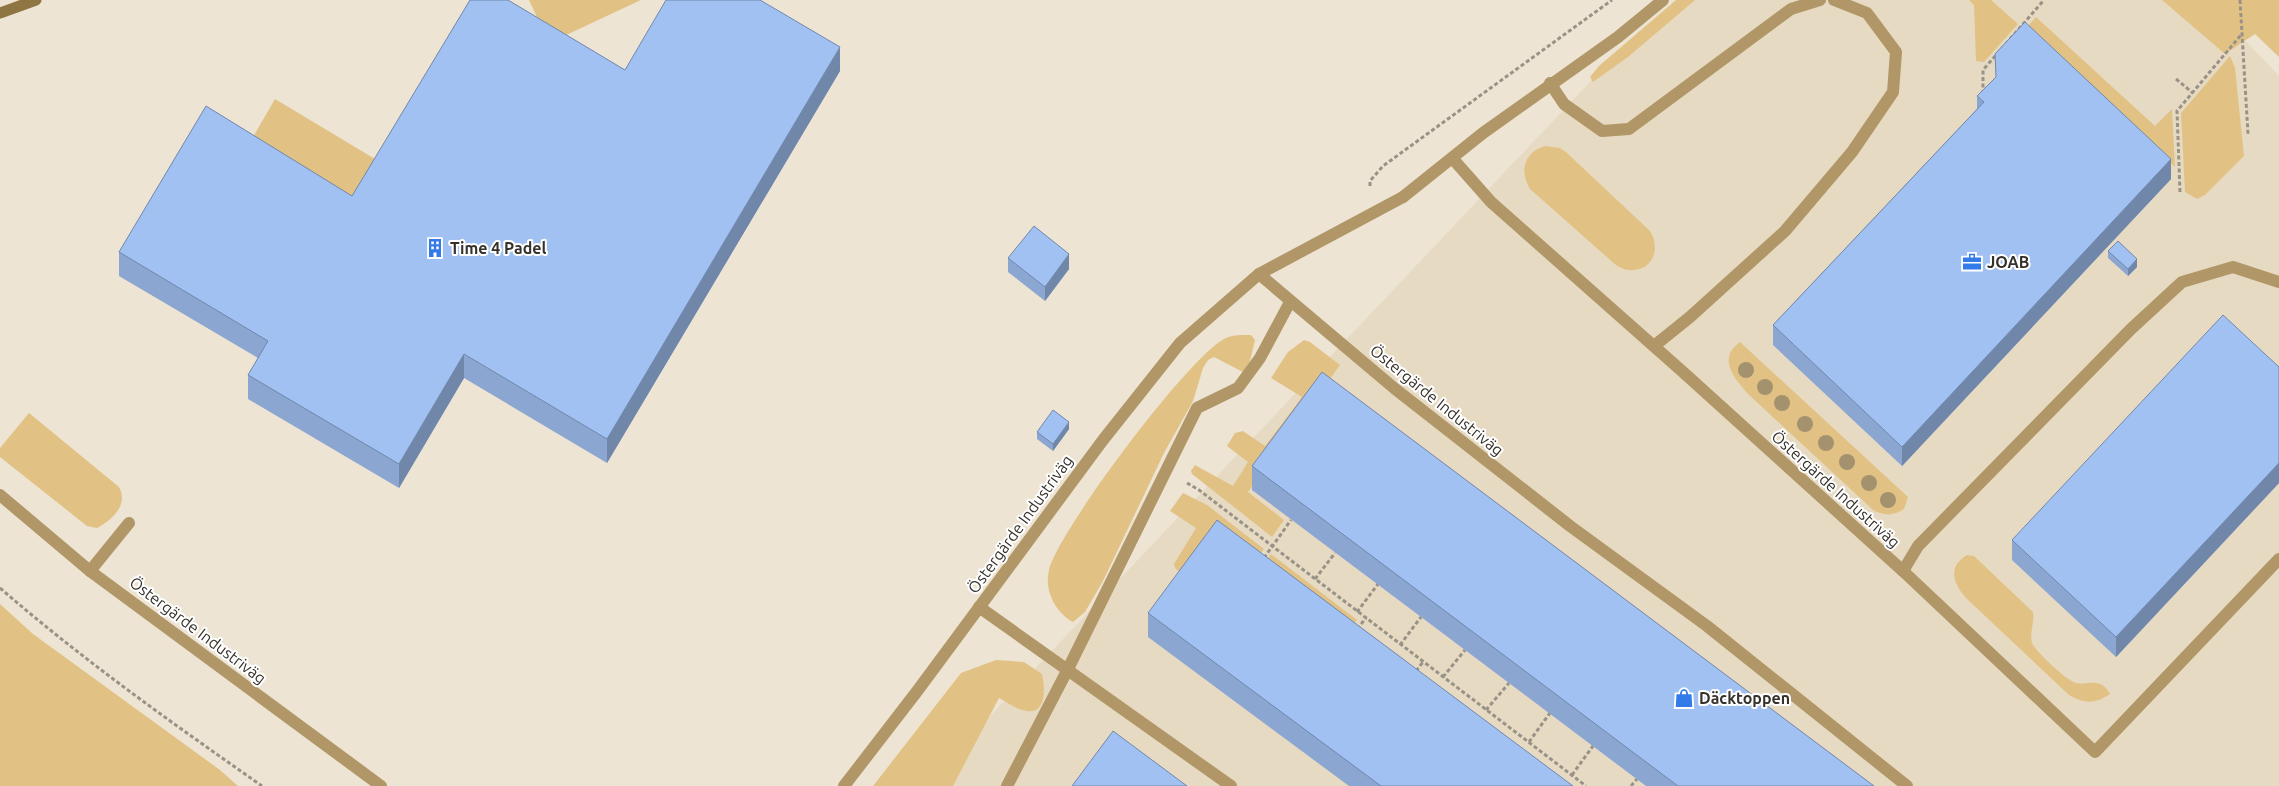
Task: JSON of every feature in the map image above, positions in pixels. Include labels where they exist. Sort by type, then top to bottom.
[{"type":"street","name":"Östergärde Industriväg","points":[[844,786],[1103,440],[1180,343],[1259,274],[1403,197],[1453,159],[1483,133],[1550,83],[1618,37],[1663,0]]},
{"type":"street","points":[[1550,83],[1564,104],[1602,131],[1629,129],[1791,9],[1820,0]]},
{"type":"street","points":[[1654,346],[1690,317],[1785,230],[1852,152],[1893,92],[1896,52],[1867,13],[1834,0]]},
{"type":"street","name":"Östergärde Industriväg","points":[[1453,159],[1491,202],[1903,571],[1925,539],[2131,329],[2182,282],[2233,267],[2279,282]]},
{"type":"street","name":"Östergärde Industriväg","points":[[1259,274],[1394,388],[1570,526],[1707,626],[1907,786]]},
{"type":"street","points":[[1007,786],[1068,669],[1196,408],[1238,388],[1260,358],[1290,302]]},
{"type":"street","name":"Östergärde Industriväg","points":[[0,496],[90,571],[380,786]]},
{"type":"street","points":[[90,571],[129,523]]},
{"type":"street","points":[[1903,571],[2095,752],[2279,559]]},
{"type":"street","points":[[979,607],[1231,786]]},
{"type":"path","points":[[1373,212],[1370,181],[1383,166],[1612,0]]},
{"type":"path","points":[[1982,98],[1983,70],[2044,0]]},
{"type":"path","points":[[2240,0],[2248,134]]},
{"type":"path","points":[[2180,192],[2177,111],[2242,35]]},
{"type":"path","points":[[2176,79],[2193,93]]},
{"type":"path","points":[[1167,467],[1586,786]]},
{"type":"path","points":[[1262,559],[1291,520]]},
{"type":"path","points":[[1315,579],[1335,553]]},
{"type":"path","points":[[1357,612],[1378,584]]},
{"type":"path","points":[[0,588],[131,694],[262,786]]},
{"type":"path","points":[[1400,644],[1421,617]]},
{"type":"path","points":[[1354,634],[1366,618]]},
{"type":"path","points":[[1443,677],[1465,650]]},
{"type":"path","points":[[1412,677],[1423,662]]},
{"type":"path","points":[[1486,710],[1509,683]]},
{"type":"path","points":[[1529,742],[1550,714]]},
{"type":"path","points":[[1572,775],[1594,746]]},
{"type":"path","points":[[1632,786],[1637,779]]},
{"type":"shaded area","points":[[529,0],[641,0],[549,43]]},
{"type":"shaded area","points":[[1676,0],[1695,0],[1628,57],[1593,82],[1590,77],[1599,66]]},
{"type":"shaded area","points":[[1681,0],[2207,0],[2279,76],[2279,786],[924,786],[1605,66]]},
{"type":"shaded area","points":[[1969,0],[1991,0],[2018,24],[1984,62],[1976,61],[1974,5]]},
{"type":"shaded area","points":[[2162,0],[2279,0],[2279,57],[2255,34],[2225,54]]},
{"type":"shaded area","points":[[2036,17],[2155,126],[2172,109],[2175,167],[2034,34],[1996,70],[1995,64]]},
{"type":"shaded area","points":[[2230,56],[2235,68],[2244,156],[2205,195],[2197,199],[2185,192],[2181,113]]},
{"type":"shaded area","points":[[275,99],[380,162],[350,211],[246,149]]},
{"type":"shaded area","points":[[1546,146],[1560,148],[1567,153],[1650,231],[1655,249],[1649,263],[1643,268],[1635,270],[1626,270],[1617,266],[1530,189],[1524,169],[1528,157],[1533,152]]},
{"type":"shaded area","points":[[1251,335],[1255,340],[1249,365],[1243,372],[1214,357],[1208,360],[1203,368],[1193,401],[1164,453],[1103,581],[1085,612],[1073,622],[1056,606],[1052,600],[1048,585],[1049,570],[1057,550],[1099,484],[1127,446],[1185,375],[1209,351],[1226,338]]},
{"type":"shaded area","points":[[1304,340],[1310,342],[1340,365],[1248,492],[1284,520],[1272,537],[1192,474],[1191,471],[1195,465],[1233,486],[1248,462],[1227,446],[1235,433],[1243,431],[1265,446],[1302,397],[1271,378],[1288,352]]},
{"type":"shaded area","points":[[1740,342],[1908,497],[1904,509],[1889,514],[1873,510],[1747,393],[1733,374],[1729,361],[1733,348]]},
{"type":"shaded area","points":[[29,413],[119,487],[122,494],[120,506],[103,525],[97,528],[87,526],[0,457],[0,448]]},
{"type":"shaded area","points":[[1183,493],[1207,505],[1264,549],[1251,565],[1186,578],[1175,568],[1174,564],[1196,528],[1170,511]]},
{"type":"shaded area","points":[[1271,554],[1357,620],[1345,634],[1260,570]]},
{"type":"shaded area","points":[[1967,555],[1974,556],[2033,612],[2032,643],[2045,659],[2072,681],[2081,684],[2098,683],[2106,688],[2110,694],[2100,700],[2090,702],[2069,695],[1967,599],[1956,582],[1954,571],[1960,560]]},
{"type":"shaded area","points":[[0,604],[33,634],[220,770],[238,786],[0,786]]},
{"type":"shaded area","points":[[996,660],[1024,662],[1042,674],[1044,692],[1043,699],[1038,708],[1034,711],[1023,710],[999,698],[953,786],[873,786],[961,673]]},
{"type":"building","name":"Time 4 Padel","points":[[470,0],[508,0],[625,70],[666,0],[760,0],[840,47],[607,439],[464,354],[399,464],[248,375],[268,341],[119,252],[206,106],[352,196]]},
{"type":"building","name":"JOAB","points":[[2025,22],[2171,159],[1902,447],[1773,325],[1984,102],[1977,96],[1996,77],[1995,54]]},
{"type":"building","points":[[1034,226],[1069,254],[1045,287],[1008,258]]},
{"type":"building","points":[[2118,241],[2137,259],[2128,269],[2108,251]]},
{"type":"building","points":[[2223,315],[2279,367],[2279,463],[2116,637],[2012,540]]},
{"type":"building","points":[[1322,372],[1874,786],[1678,786],[1252,466]]},
{"type":"building","points":[[1053,410],[1069,422],[1053,444],[1037,432]]},
{"type":"building","points":[[1217,520],[1573,786],[1381,786],[1148,613]]},
{"type":"building","points":[[1113,731],[1187,786],[1072,786]]},
{"type":"waterway","points":[[0,13],[36,0]]},
{"type":"place","name":"Time 4 Padel","points":[[435,248]]},
{"type":"place","name":"JOAB","points":[[1972,262]]},
{"type":"place","name":"Däcktoppen","points":[[1684,698]]}]
